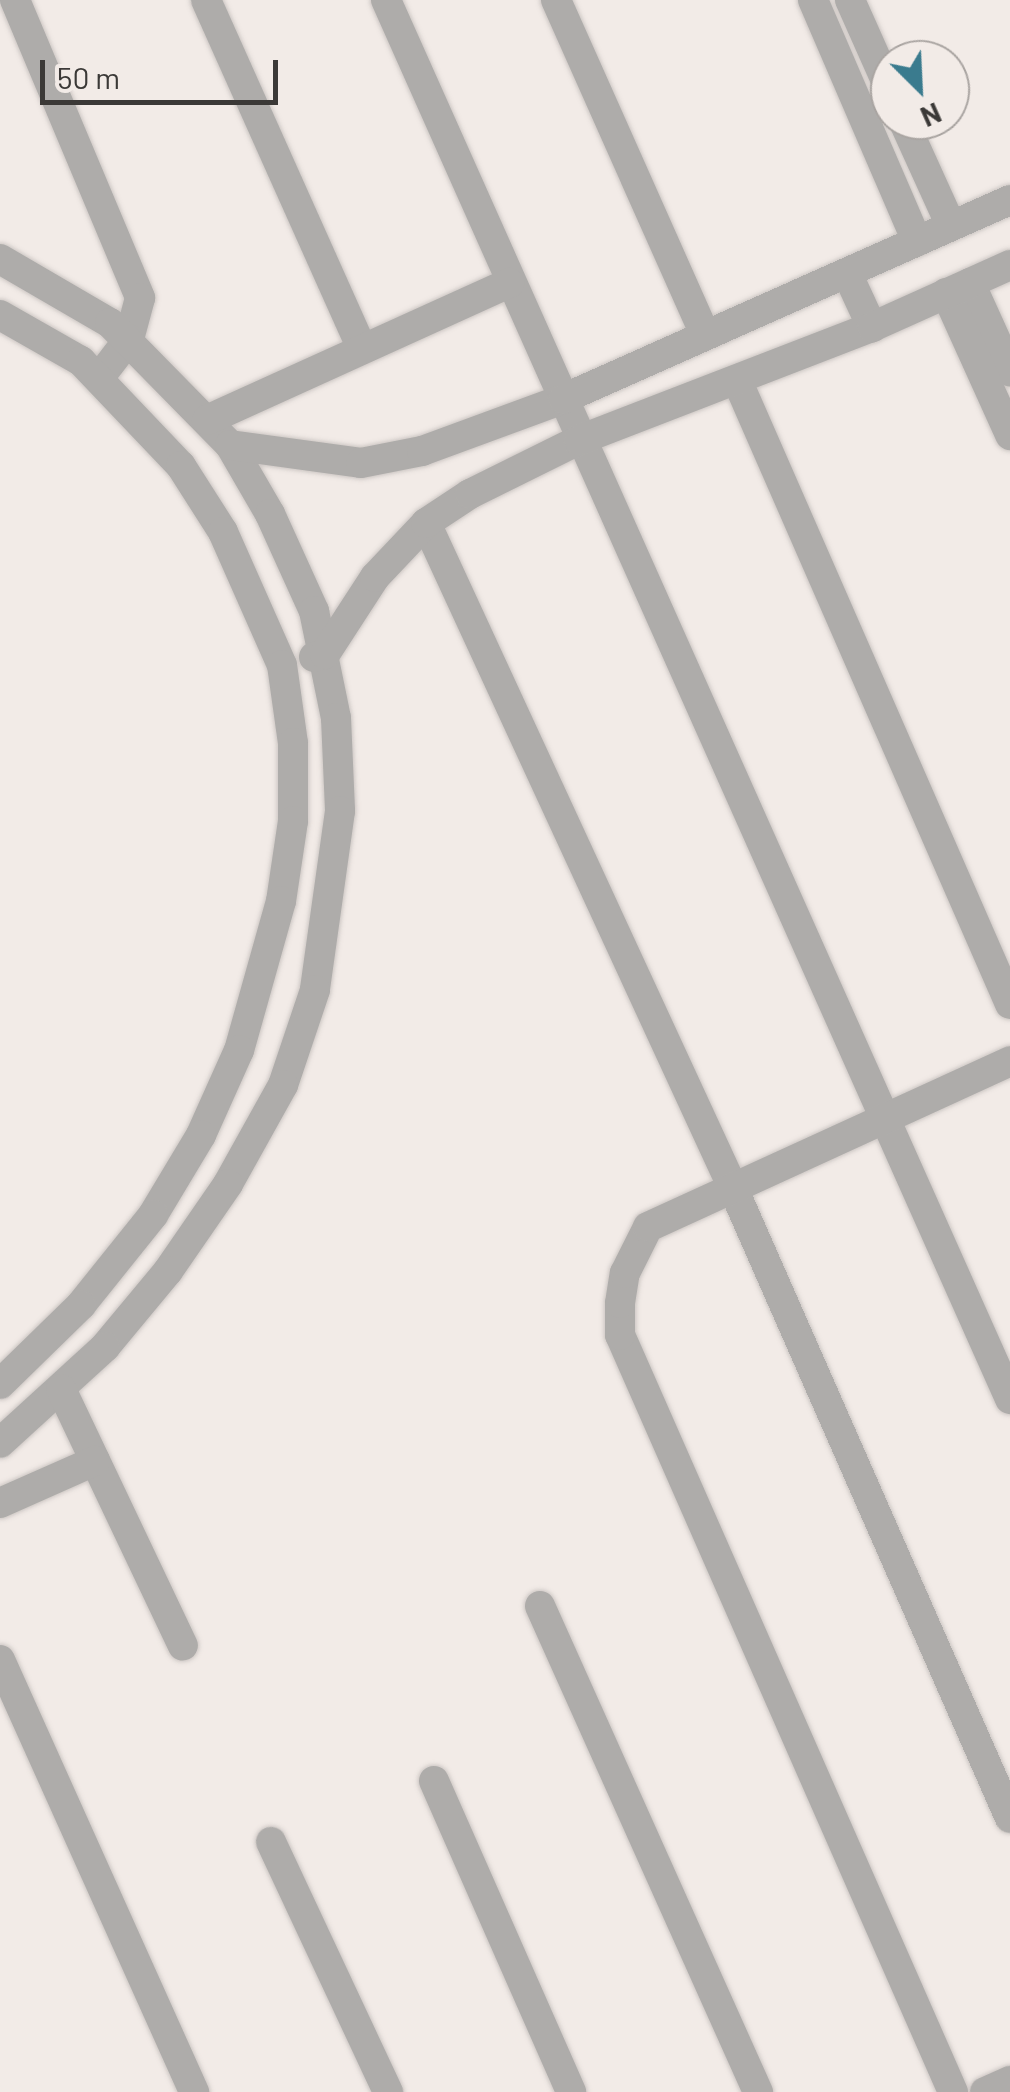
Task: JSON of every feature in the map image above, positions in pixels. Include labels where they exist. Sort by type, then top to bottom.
[{"type":"street","points":[[15,0],[140,298],[129,339],[99,378]]},
{"type":"street","points":[[206,0],[362,349]]},
{"type":"street","points":[[386,0],[1010,1399]]},
{"type":"street","points":[[556,0],[705,336]]},
{"type":"street","points":[[813,0],[917,242]]},
{"type":"street","points":[[850,0],[870,45]]},
{"type":"street","points":[[912,140],[951,226]]},
{"type":"street","points":[[230,445],[361,463],[483,432],[1010,200]]},
{"type":"street","points":[[0,259],[129,339],[230,445],[270,514],[314,612],[325,654],[340,811],[333,893],[304,1022],[283,1086],[244,1157],[168,1272],[61,1389],[0,1443]]},
{"type":"street","points":[[282,666],[325,654],[375,577],[426,524],[579,440],[872,327],[1010,265]]},
{"type":"street","points":[[848,272],[872,327]]},
{"type":"street","points":[[206,420],[509,283]]},
{"type":"street","points":[[958,288],[1010,371]]},
{"type":"street","points":[[958,288],[1010,435]]},
{"type":"street","points":[[0,315],[99,378],[181,466],[222,532],[282,666],[294,743],[293,821],[280,901],[238,1050],[201,1135],[153,1215],[81,1305],[0,1384]]},
{"type":"street","points":[[737,380],[1010,1004]]},
{"type":"street","points":[[426,524],[733,1188],[1010,1818]]},
{"type":"street","points":[[953,2092],[620,1336],[625,1273],[648,1227],[1010,1061]]},
{"type":"street","points":[[201,1135],[244,1157]]},
{"type":"street","points":[[61,1389],[182,1646]]},
{"type":"street","points":[[0,1503],[95,1461]]},
{"type":"street","points":[[540,1606],[758,2092]]},
{"type":"street","points":[[0,1660],[194,2092]]},
{"type":"street","points":[[434,1780],[571,2092]]},
{"type":"street","points":[[271,1842],[388,2092]]},
{"type":"street","points":[[985,2092],[1010,2081]]}]
